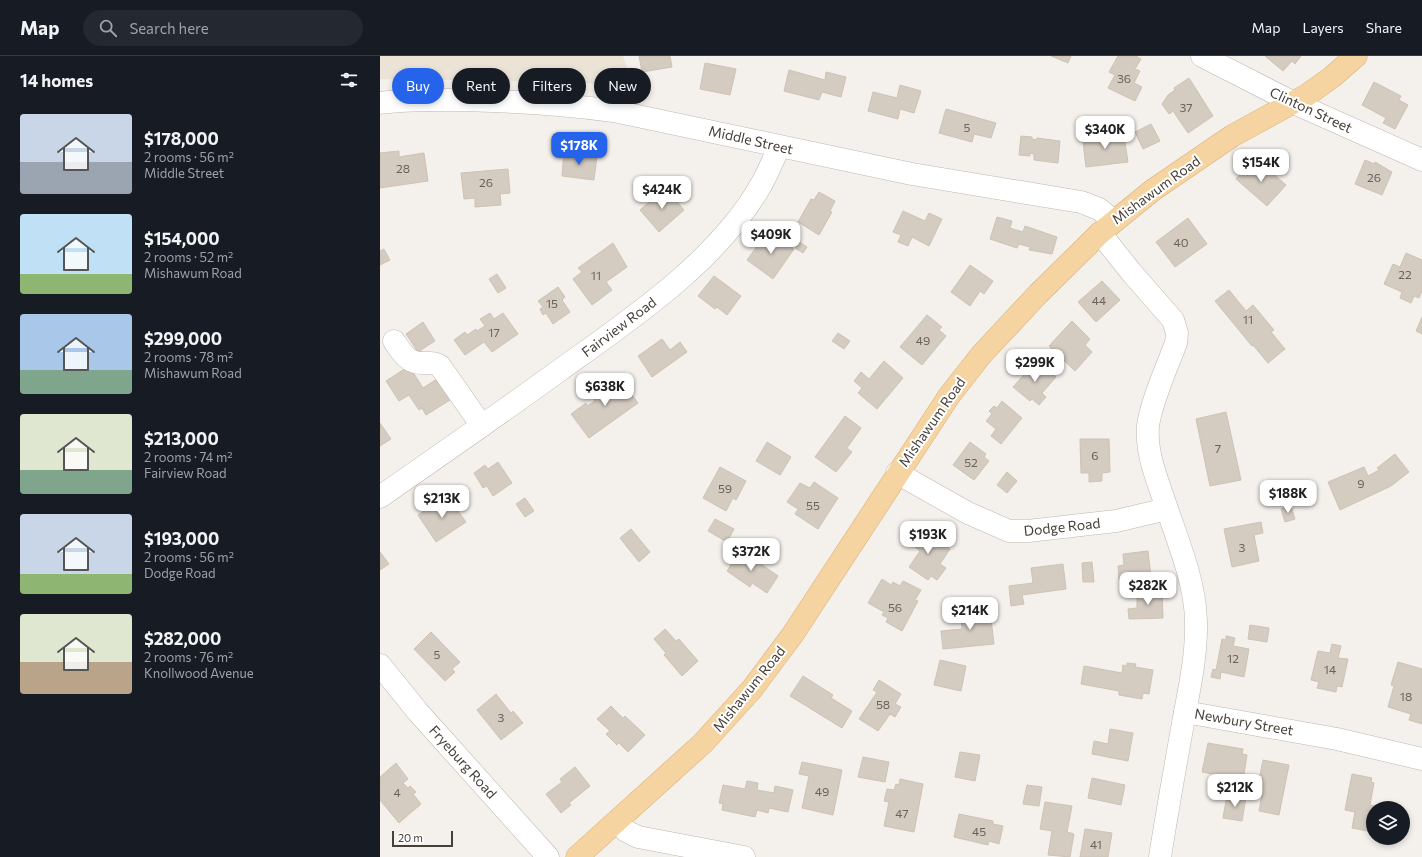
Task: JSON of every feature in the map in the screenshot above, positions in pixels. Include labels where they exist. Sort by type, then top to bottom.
[{"type":"main road","name":"Mishawum Road","points":[[577,857],[703,743],[752,689],[792,634],[949,396],[981,355],[1038,294],[1107,227],[1158,186],[1210,150],[1294,103],[1332,77],[1356,56]]},
{"type":"street","name":"Clinton Street","points":[[1202,56],[1294,103],[1422,160]]},
{"type":"street","name":"Middle Street","points":[[380,102],[402,100],[486,101],[582,106],[713,131],[779,147],[920,175],[1086,204],[1099,209],[1131,272],[1166,311],[1176,327],[1176,343],[1154,405],[1148,429],[1148,442],[1153,469],[1180,548],[1195,604],[1194,651],[1186,712]]},
{"type":"street","name":"Fairview Road","points":[[380,497],[618,329],[676,283],[716,244],[744,212],[761,186],[779,147]]},
{"type":"street","points":[[394,341],[408,359],[416,363],[432,363],[440,366],[482,426]]},
{"type":"street","name":"Dodge Road","points":[[897,473],[968,514],[1009,530],[1028,531],[1109,522],[1167,509]]},
{"type":"street","name":"Fryeburg Road","points":[[380,666],[418,712],[548,857]]},
{"type":"street","name":"Newbury Street","points":[[1160,857],[1186,712],[1337,740],[1422,759]]},
{"type":"street","points":[[617,822],[626,831],[638,837],[744,857]]},
{"type":"shaded area","points":[[380,56],[623,56],[627,68],[594,68],[594,84],[586,82],[586,68],[518,68],[518,81],[510,81],[510,68],[452,68],[452,80],[444,80],[444,68],[392,68],[392,79],[380,79]]},
{"type":"building","points":[[639,56],[670,56],[672,67],[651,70],[651,68],[641,68]]},
{"type":"building","points":[[1051,56],[1071,56],[1068,63]]},
{"type":"building","points":[[1118,56],[1136,56],[1141,59],[1135,69],[1140,71],[1134,83],[1142,87],[1135,101],[1108,88],[1115,75],[1109,72]]},
{"type":"building","points":[[1265,56],[1301,56],[1295,64],[1292,61],[1283,71]]},
{"type":"building","points":[[705,63],[736,69],[730,95],[700,89]]},
{"type":"building","points":[[789,70],[825,80],[826,72],[846,77],[841,97],[822,92],[819,100],[784,91]]},
{"type":"building","points":[[1189,78],[1213,116],[1188,133],[1173,111],[1169,114],[1162,104],[1168,95],[1175,90],[1174,88]]},
{"type":"building","points":[[1374,82],[1401,96],[1399,100],[1408,105],[1395,129],[1383,123],[1386,118],[1362,105]]},
{"type":"building","points":[[900,85],[921,91],[914,113],[900,109],[898,119],[868,111],[873,92],[897,98]]},
{"type":"building","points":[[946,109],[996,123],[991,138],[974,134],[972,142],[939,133]]},
{"type":"building","points":[[1151,124],[1160,141],[1143,149],[1135,132]]},
{"type":"building","points":[[1109,126],[1111,138],[1124,136],[1128,162],[1086,167],[1083,142],[1101,139],[1099,128]]},
{"type":"building","points":[[1021,136],[1032,137],[1032,139],[1036,140],[1037,138],[1060,141],[1058,163],[1034,160],[1034,154],[1030,153],[1030,156],[1019,155]]},
{"type":"building","points":[[399,151],[399,157],[424,153],[428,181],[380,188],[380,153]]},
{"type":"building","points":[[564,152],[597,156],[594,180],[562,176]]},
{"type":"building","points":[[1365,160],[1374,164],[1375,162],[1392,172],[1382,195],[1355,184]]},
{"type":"building","points":[[1251,161],[1257,167],[1261,163],[1286,185],[1267,206],[1236,179]]},
{"type":"building","points":[[508,169],[510,193],[500,194],[501,205],[475,207],[475,198],[464,199],[461,173]]},
{"type":"building","points":[[665,188],[684,210],[659,232],[640,210]]},
{"type":"building","points":[[819,192],[835,201],[830,211],[832,212],[819,235],[798,222],[811,199],[814,200]]},
{"type":"building","points":[[903,211],[925,221],[929,213],[942,219],[929,246],[912,237],[908,246],[898,242],[901,235],[893,232]]},
{"type":"building","points":[[997,217],[1012,221],[1010,228],[1023,232],[1025,226],[1057,237],[1052,254],[1029,250],[1030,247],[1019,244],[1017,248],[990,239]]},
{"type":"building","points":[[1188,218],[1207,244],[1175,267],[1156,242]]},
{"type":"building","points":[[768,231],[794,249],[773,279],[747,260]]},
{"type":"building","points":[[799,242],[807,247],[803,253],[795,248]]},
{"type":"building","points":[[613,243],[627,267],[606,282],[612,290],[592,305],[573,279],[582,272],[578,268]]},
{"type":"building","points":[[384,249],[390,260],[380,265],[380,251]]},
{"type":"building","points":[[1406,253],[1422,260],[1422,291],[1419,298],[1414,296],[1411,303],[1400,298],[1402,292],[1384,284],[1393,264],[1400,267]]},
{"type":"building","points":[[970,265],[993,281],[984,294],[980,291],[970,306],[951,292]]},
{"type":"building","points":[[497,274],[506,288],[498,293],[489,279]]},
{"type":"building","points":[[714,276],[741,296],[727,315],[717,307],[715,309],[698,296]]},
{"type":"building","points":[[1102,281],[1120,300],[1096,322],[1078,302]]},
{"type":"building","points":[[558,287],[565,297],[562,300],[570,312],[553,324],[546,313],[543,315],[540,309],[543,307],[538,301]]},
{"type":"building","points":[[1229,290],[1246,311],[1253,305],[1274,330],[1271,332],[1285,349],[1268,363],[1215,301]]},
{"type":"building","points":[[490,313],[494,319],[503,313],[518,334],[492,352],[484,342],[465,355],[454,340],[465,332],[467,335],[476,329],[477,331],[485,326],[480,319]]},
{"type":"building","points":[[927,315],[942,327],[939,330],[946,336],[922,365],[900,347]]},
{"type":"building","points":[[1422,317],[1422,334],[1416,331]]},
{"type":"building","points":[[1072,321],[1090,339],[1085,345],[1092,352],[1075,371],[1049,346]]},
{"type":"building","points":[[423,322],[435,341],[418,352],[406,334]]},
{"type":"building","points":[[838,333],[850,341],[844,349],[832,341]]},
{"type":"building","points":[[662,339],[670,350],[680,342],[687,352],[652,377],[638,356]]},
{"type":"building","points":[[1037,360],[1056,377],[1042,393],[1046,397],[1039,405],[1032,399],[1030,401],[1013,387]]},
{"type":"building","points":[[884,361],[903,378],[877,409],[858,393],[862,388],[854,381],[861,372],[869,379]]},
{"type":"building","points":[[409,366],[423,388],[437,379],[450,400],[426,415],[422,408],[419,410],[409,395],[399,401],[386,381]]},
{"type":"building","points":[[617,375],[638,403],[589,438],[571,414],[586,403],[587,406],[595,401],[590,394]]},
{"type":"building","points":[[1002,401],[1022,418],[1001,444],[991,436],[996,429],[986,421],[992,414],[989,411],[994,406],[997,408]]},
{"type":"building","points":[[1226,412],[1241,480],[1210,486],[1196,419]]},
{"type":"building","points":[[845,416],[861,428],[847,448],[852,452],[836,472],[815,457]]},
{"type":"building","points":[[380,423],[391,439],[380,446]]},
{"type":"building","points":[[1080,439],[1109,439],[1110,472],[1102,473],[1102,481],[1089,482],[1089,473],[1081,473]]},
{"type":"building","points":[[767,442],[791,457],[780,475],[756,461]]},
{"type":"building","points":[[970,442],[986,454],[984,457],[989,461],[974,480],[953,465]]},
{"type":"building","points":[[1395,454],[1409,472],[1391,486],[1340,510],[1328,482],[1364,467],[1368,476],[1379,470],[1377,468]]},
{"type":"building","points":[[498,462],[512,483],[493,496],[487,486],[483,488],[474,473],[485,465],[488,469]]},
{"type":"building","points":[[720,467],[746,481],[736,500],[733,498],[726,511],[703,498]]},
{"type":"building","points":[[1007,472],[1017,481],[1007,493],[997,485]]},
{"type":"building","points":[[814,482],[838,498],[818,529],[795,514],[798,509],[787,502],[800,483],[810,488]]},
{"type":"building","points":[[447,496],[466,522],[436,542],[418,515]]},
{"type":"building","points":[[525,498],[534,511],[525,517],[516,504]]},
{"type":"building","points":[[1291,506],[1295,519],[1285,522],[1281,509]]},
{"type":"building","points":[[715,519],[734,529],[727,542],[708,531]]},
{"type":"building","points":[[1261,522],[1263,533],[1254,535],[1259,561],[1232,567],[1224,529]]},
{"type":"building","points":[[917,527],[950,549],[940,564],[946,568],[937,580],[931,576],[928,580],[909,567],[920,551],[907,541]]},
{"type":"building","points":[[631,529],[650,552],[639,562],[620,538]]},
{"type":"building","points":[[730,549],[752,564],[755,560],[778,576],[767,593],[752,583],[750,587],[727,571],[732,563],[724,558]]},
{"type":"building","points":[[1148,551],[1151,577],[1119,580],[1118,566],[1124,565],[1123,554]]},
{"type":"building","points":[[380,552],[389,564],[380,570]]},
{"type":"building","points":[[1092,562],[1094,582],[1083,582],[1082,563]]},
{"type":"building","points":[[1063,564],[1066,589],[1022,595],[1024,604],[1011,606],[1009,586],[1033,583],[1031,568]]},
{"type":"building","points":[[882,579],[891,585],[893,582],[900,586],[903,581],[921,590],[915,600],[918,601],[902,631],[886,622],[888,618],[882,615],[884,612],[868,603]]},
{"type":"building","points":[[1162,590],[1163,618],[1129,619],[1128,609],[1137,608],[1137,591]]},
{"type":"building","points":[[990,610],[994,644],[943,649],[941,631],[962,629],[960,613]]},
{"type":"building","points":[[1250,625],[1269,628],[1267,642],[1248,639]]},
{"type":"building","points":[[665,629],[676,641],[679,639],[698,661],[682,676],[664,655],[666,653],[654,639]]},
{"type":"building","points":[[431,632],[460,662],[452,669],[455,672],[445,681],[414,649]]},
{"type":"building","points":[[1226,636],[1235,638],[1233,646],[1249,649],[1244,677],[1221,672],[1220,679],[1211,677],[1213,669],[1216,670],[1222,639],[1226,640]]},
{"type":"building","points":[[1332,644],[1341,646],[1338,658],[1348,659],[1342,687],[1337,686],[1336,692],[1317,688],[1319,682],[1311,680],[1318,651],[1330,653]]},
{"type":"building","points":[[940,660],[966,666],[961,691],[934,685]]},
{"type":"building","points":[[1398,662],[1422,669],[1422,724],[1409,720],[1411,714],[1388,707],[1394,686],[1391,685]]},
{"type":"building","points":[[1127,663],[1136,664],[1135,667],[1153,670],[1149,694],[1143,693],[1142,699],[1119,695],[1119,691],[1081,684],[1084,666],[1122,673],[1123,665],[1127,666]]},
{"type":"building","points":[[803,676],[833,695],[831,698],[852,711],[842,728],[790,696]]},
{"type":"building","points":[[879,680],[901,694],[895,704],[901,707],[895,717],[890,714],[878,731],[859,719],[877,692],[873,690]]},
{"type":"building","points":[[496,694],[511,713],[513,711],[523,723],[501,740],[477,710]]},
{"type":"building","points":[[611,706],[623,718],[625,716],[645,735],[628,752],[619,743],[617,745],[606,734],[610,731],[597,719]]},
{"type":"building","points":[[1110,729],[1133,733],[1128,761],[1092,754],[1094,741],[1108,744]]},
{"type":"building","points":[[1208,743],[1243,749],[1242,754],[1247,755],[1244,774],[1239,773],[1237,779],[1202,772]]},
{"type":"building","points":[[960,752],[980,755],[975,781],[955,777]]},
{"type":"building","points":[[863,757],[889,762],[885,782],[858,777]]},
{"type":"building","points":[[1263,760],[1289,765],[1279,815],[1259,811],[1263,789],[1261,788],[1263,776],[1260,775]]},
{"type":"building","points":[[802,762],[842,770],[833,815],[802,808],[809,776],[799,774]]},
{"type":"building","points":[[396,763],[408,779],[403,783],[408,788],[410,786],[416,792],[413,794],[421,804],[399,823],[380,800],[380,777]]},
{"type":"building","points":[[575,767],[590,786],[569,803],[571,805],[561,813],[546,794],[562,782],[560,779]]},
{"type":"building","points":[[1352,774],[1372,778],[1371,782],[1374,783],[1371,801],[1366,801],[1366,831],[1352,828],[1355,812],[1345,810]]},
{"type":"building","points":[[1092,778],[1125,785],[1121,805],[1088,798]]},
{"type":"building","points":[[900,779],[923,784],[914,832],[884,826],[889,802],[884,801],[887,789],[894,790],[896,784],[899,785]]},
{"type":"building","points":[[747,781],[758,783],[757,790],[774,793],[775,786],[793,790],[788,812],[769,808],[768,813],[757,810],[755,817],[722,810],[723,804],[719,803],[723,785],[745,789]]},
{"type":"building","points":[[1027,785],[1042,787],[1039,806],[1023,804]]},
{"type":"building","points":[[1227,795],[1246,797],[1242,821],[1223,818]]},
{"type":"building","points":[[1045,802],[1072,806],[1067,832],[1074,834],[1070,857],[1048,855],[1052,831],[1040,829]]},
{"type":"building","points":[[959,814],[993,821],[993,824],[1003,826],[999,844],[989,841],[988,845],[954,837]]},
{"type":"building","points":[[1085,829],[1112,833],[1108,857],[1080,857]]}]
